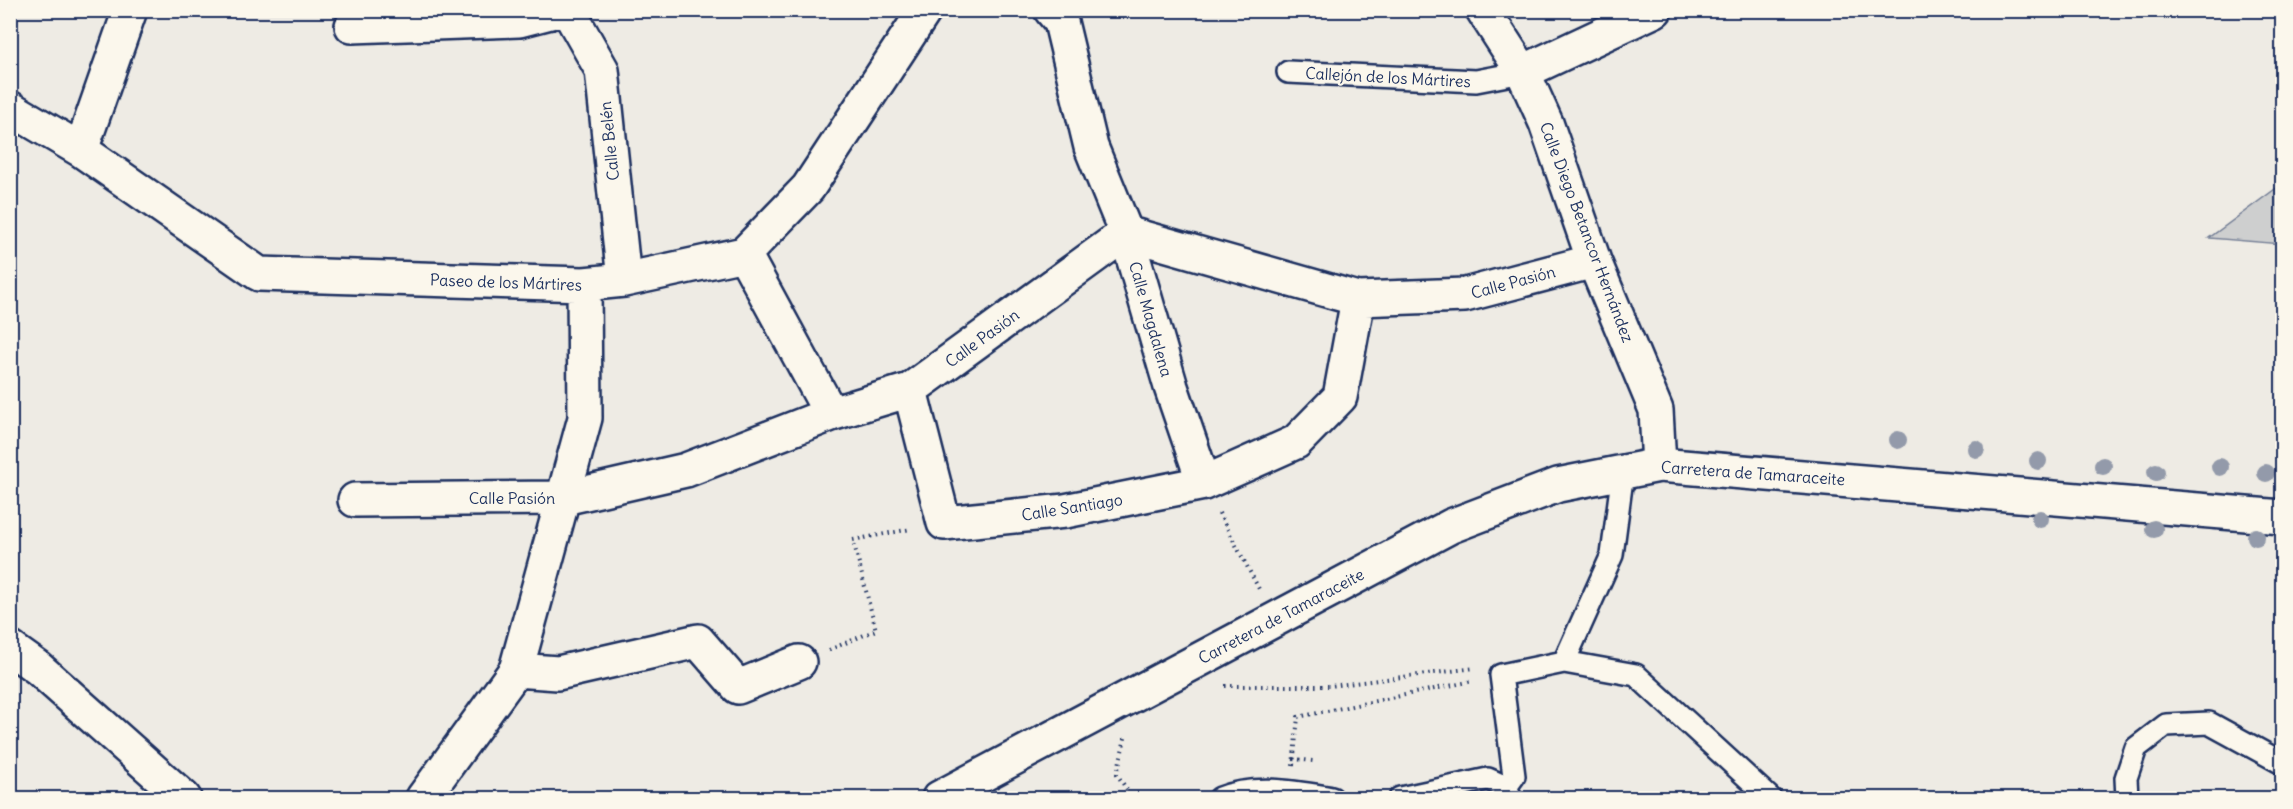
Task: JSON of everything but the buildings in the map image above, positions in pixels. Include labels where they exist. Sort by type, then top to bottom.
[{"type":"street","points":[[81,150],[130,10]]},
{"type":"street","points":[[352,26],[519,20],[558,10]]},
{"type":"street","name":"Calle Belén","points":[[568,10],[602,70],[624,280]]},
{"type":"street","points":[[831,414],[744,254],[808,188],[925,10]]},
{"type":"street","name":"Calle Magdalena","points":[[1051,10],[1061,22],[1091,147],[1126,233],[1171,387],[1204,483]]},
{"type":"street","name":"Calle Diego Betancor Hernández","points":[[1483,10],[1523,72],[1546,123],[1594,261],[1656,410],[1659,465]]},
{"type":"street","points":[[1523,72],[1655,10]]},
{"type":"street","name":"Paseo de los Mártires","points":[[10,108],[81,150],[259,274],[584,284],[624,280],[744,254]]},
{"type":"street","name":"Calle Pasión","points":[[355,500],[564,498],[686,470],[831,414],[910,390],[1126,233],[1358,298],[1465,295],[1594,261]]},
{"type":"street","points":[[423,798],[516,670],[585,418],[584,284]]},
{"type":"street","name":"Calle Santiago","points":[[944,523],[1065,511],[1204,483],[1296,442],[1340,397],[1358,298]]},
{"type":"street","points":[[910,390],[944,523]]},
{"type":"street","name":"Carretera de Tamaraceite","points":[[939,798],[1451,526],[1558,484],[1659,465],[2283,517]]},
{"type":"street","points":[[516,670],[558,673],[698,641],[738,687],[799,662]]},
{"type":"street","points":[[10,648],[38,668],[184,798]]},
{"type":"lane","name":"Callejón de los Mártires","points":[[1288,72],[1476,81],[1523,72]]},
{"type":"lane","points":[[1564,662],[1612,555],[1623,471]]},
{"type":"lane","points":[[1400,798],[1488,779],[1509,793],[1514,776],[1501,675],[1564,662],[1636,675],[1770,798]]},
{"type":"lane","points":[[2127,798],[2126,778],[2136,748],[2166,725],[2209,723],[2283,763]]},
{"type":"lane","points":[[1221,798],[1246,791],[1290,791],[1332,798]]},
{"type":"path","points":[[1204,483],[1274,619]]},
{"type":"path","points":[[799,662],[876,630],[853,540],[944,523]]},
{"type":"path","points":[[1232,686],[1330,686],[1498,663],[1501,675],[1298,717],[1290,791]]},
{"type":"path","points":[[1127,730],[1117,774],[1132,798]]},
{"type":"path","points":[[1293,759],[1313,761]]},
{"type":"shaded area","points":[[2282,184],[2282,244],[2209,238]]}]
